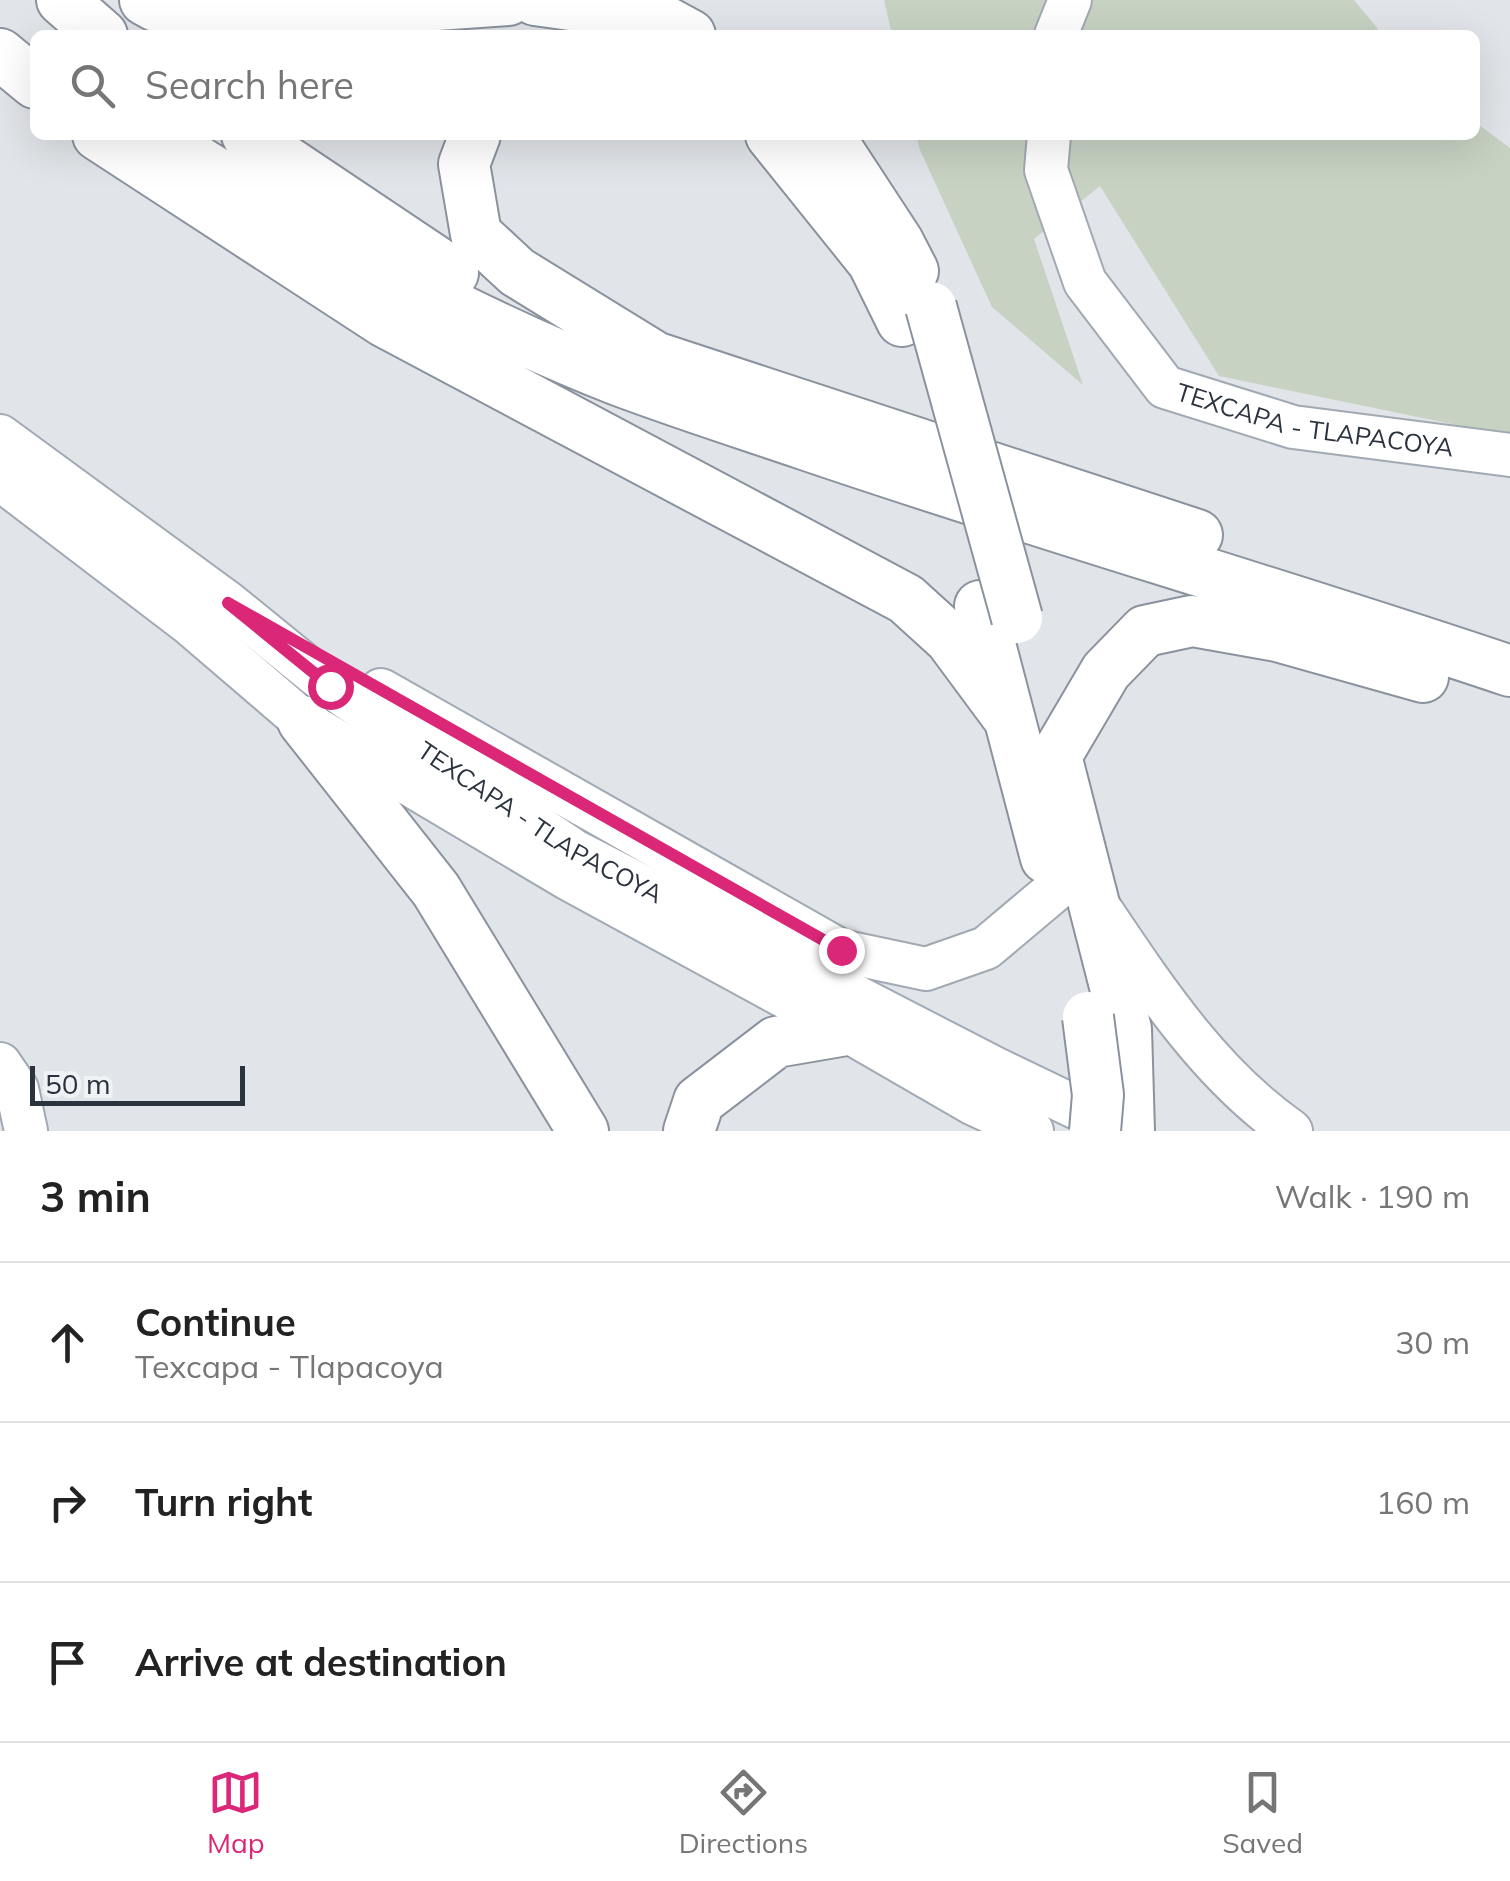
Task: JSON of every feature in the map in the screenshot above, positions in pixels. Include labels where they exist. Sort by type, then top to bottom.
[{"type":"highway","points":[[62,0],[96,30]]},
{"type":"highway","points":[[144,0],[156,6],[264,18],[508,0]]},
{"type":"highway","points":[[535,0],[657,16],[681,30]]},
{"type":"highway","points":[[0,24],[30,46]]},
{"type":"highway","points":[[0,54],[30,78]]},
{"type":"highway","points":[[106,140],[386,322],[906,599],[950,640],[1010,720]]},
{"type":"highway","points":[[166,140],[274,208],[383,269],[517,336],[618,380],[872,468],[1510,671]]},
{"type":"highway","points":[[254,140],[436,264],[567,331],[1510,638]]},
{"type":"highway","points":[[473,140],[464,164],[476,234],[517,272],[656,357]]},
{"type":"highway","points":[[775,140],[917,314]]},
{"type":"highway","points":[[831,140],[898,242],[999,612],[1056,756],[1073,892]]},
{"type":"highway","points":[[999,612],[1010,720],[1073,892],[1107,1023],[1127,1131]]},
{"type":"highway","points":[[1056,756],[1106,671],[1145,631],[1192,621],[1277,636],[1510,701]]},
{"type":"highway","points":[[303,721],[436,890],[582,1131]]},
{"type":"highway","points":[[1096,1131],[1107,1023]]},
{"type":"highway","points":[[689,1131],[699,1101],[776,1042],[846,1030]]},
{"type":"main road","points":[[1058,30],[1070,0]]},
{"type":"main road","name":"TEXCAPA - TLAPACOYA","points":[[1048,140],[1046,170],[1085,282],[1165,387],[1294,427],[1510,455]]},
{"type":"main road","name":"TEXCAPA - TLAPACOYA","points":[[0,436],[228,603],[330,686],[574,851],[994,1068],[1127,1131]]},
{"type":"main road","name":"TEXCAPA - TLAPACOYA","points":[[0,479],[190,624],[303,721],[567,878],[974,1104],[1032,1131]]},
{"type":"main road","points":[[228,603],[841,950],[926,970],[986,948],[1073,892],[1220,1068],[1290,1131]]},
{"type":"main road","points":[[0,1064],[18,1090],[26,1131]]},
{"type":"green space","points":[[884,0],[1354,0],[1379,30],[891,30]]},
{"type":"green space","points":[[1480,126],[1510,148],[1510,436],[1219,376],[1100,186],[1034,239],[1083,385],[992,307],[917,140],[1480,140]]},
{"type":"route","points":[[330,686],[228,603],[841,950]]}]
